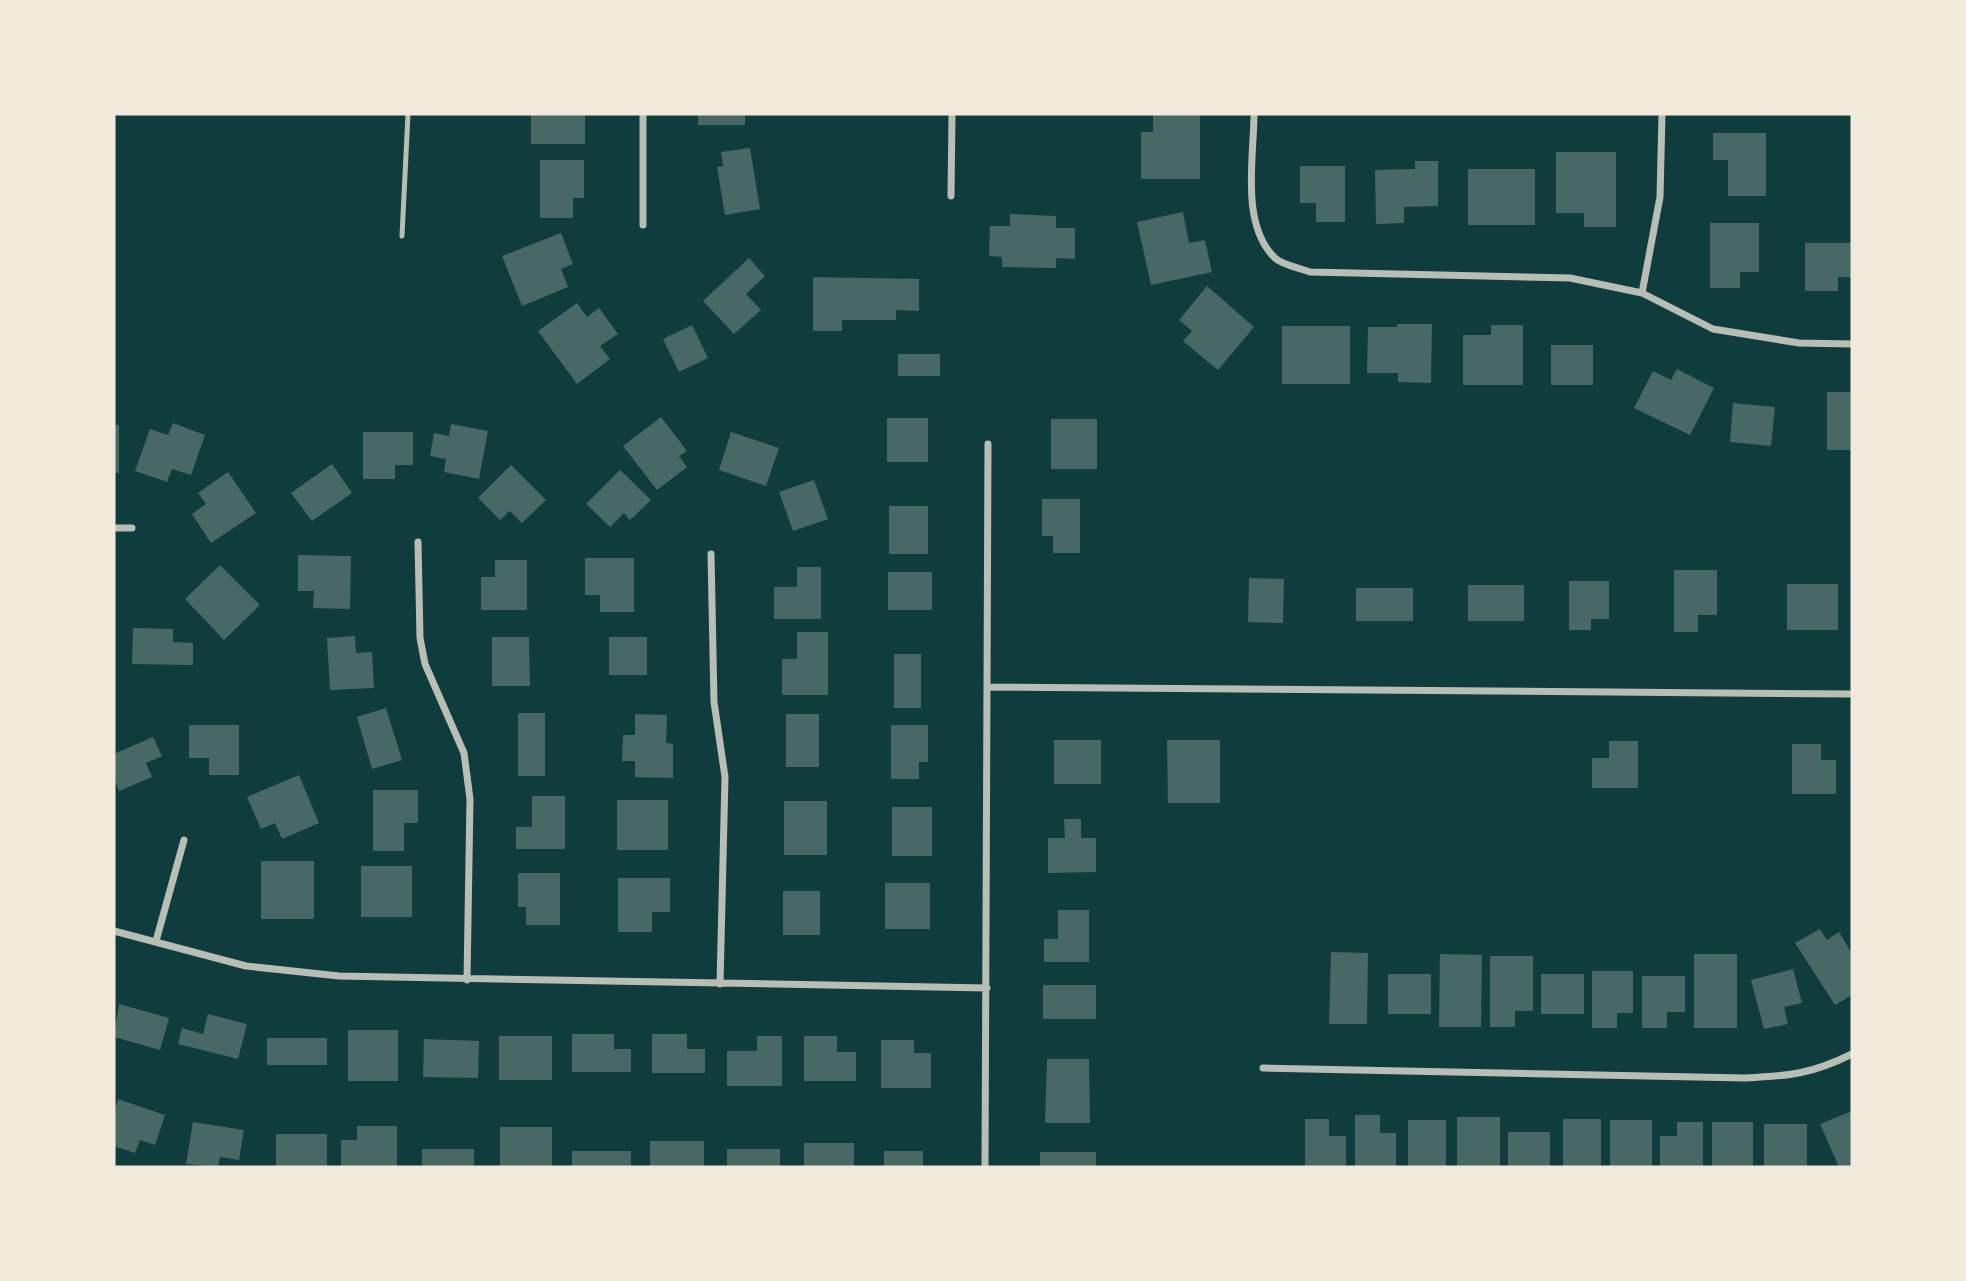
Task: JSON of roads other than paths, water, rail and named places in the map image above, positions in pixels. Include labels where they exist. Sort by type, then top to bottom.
[{"type":"street","points":[[643,114],[643,225]]},
{"type":"street","points":[[951,114],[951,196]]},
{"type":"street","points":[[1255,114],[1253,202],[1259,235],[1276,259],[1310,272],[1570,278],[1642,293],[1713,329],[1799,343],[1852,344]]},
{"type":"street","points":[[1642,293],[1660,197],[1662,114]]},
{"type":"street","points":[[985,1167],[988,444]]},
{"type":"street","points":[[114,528],[132,528]]},
{"type":"street","points":[[418,542],[420,638],[425,664],[464,753],[470,799],[467,980]]},
{"type":"street","points":[[711,554],[714,702],[725,777],[720,984]]},
{"type":"street","points":[[987,687],[1852,694]]},
{"type":"street","points":[[156,942],[184,840]]},
{"type":"street","points":[[114,931],[246,966],[339,976],[987,988]]},
{"type":"street","points":[[1263,1068],[1745,1078],[1791,1076],[1823,1069],[1852,1054]]},
{"type":"lane","points":[[402,236],[408,114]]}]
